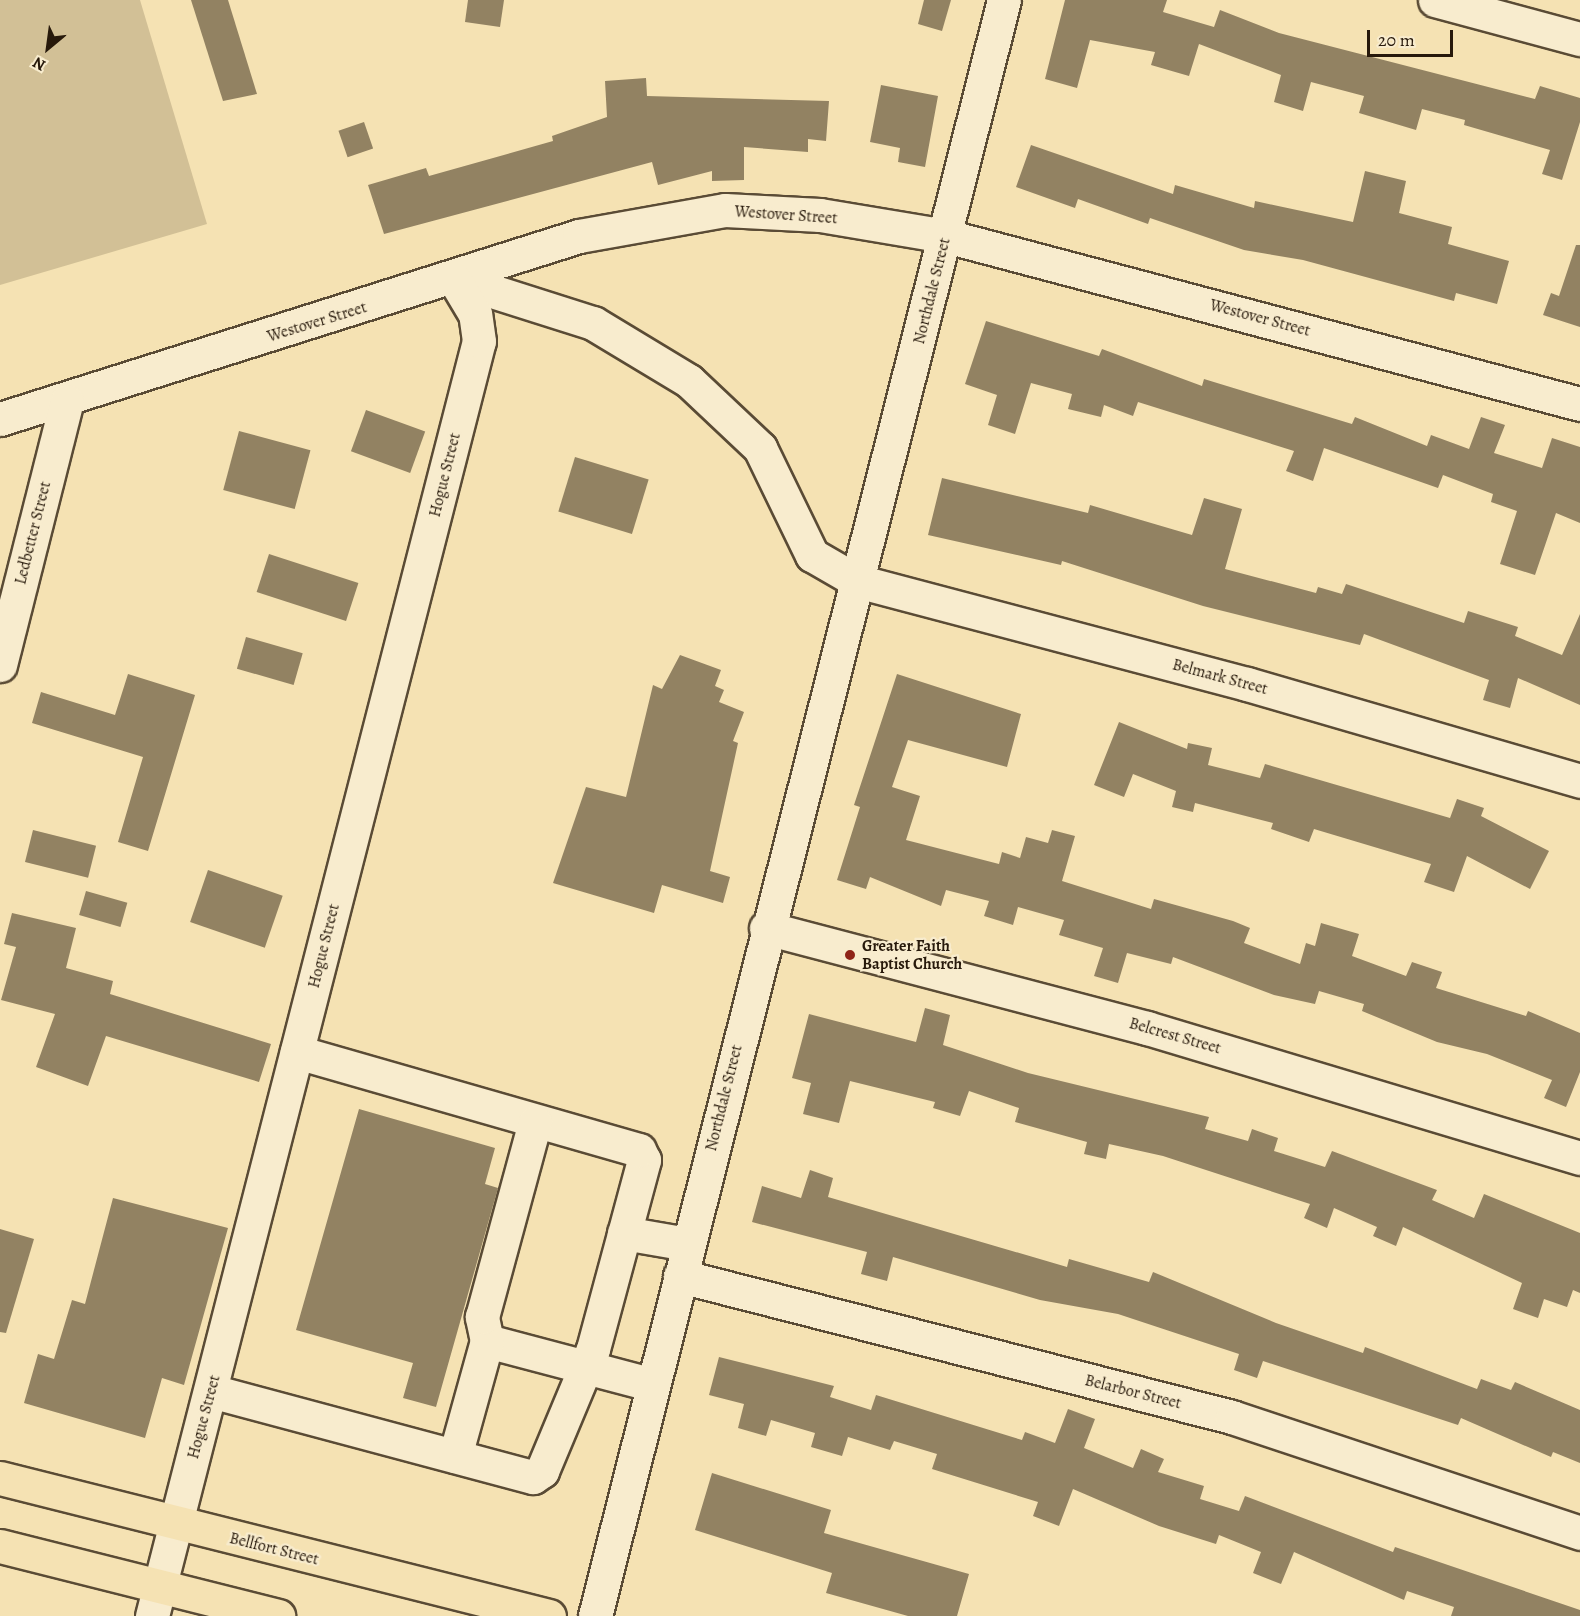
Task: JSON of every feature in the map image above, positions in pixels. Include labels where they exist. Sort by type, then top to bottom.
[{"type":"main road","name":"Bellfort Street","points":[[0,1478],[549,1616]]},
{"type":"main road","points":[[0,1546],[161,1585],[245,1612],[278,1616]]},
{"type":"street","name":"Northdale Street","points":[[595,1616],[650,1384],[680,1276],[766,928],[946,236],[1004,0]]},
{"type":"street","points":[[1435,0],[1580,39]]},
{"type":"street","name":"Westover Street","points":[[0,418],[67,401],[454,279],[579,236],[725,210],[820,215],[946,236],[1580,404]]},
{"type":"street","points":[[454,279],[593,323],[689,381],[760,448],[812,555],[857,581]]},
{"type":"street","name":"Hogue Street","points":[[152,1616],[212,1391],[479,340],[475,314],[454,279]]},
{"type":"street","name":"Ledbetter Street","points":[[0,665],[67,401]]},
{"type":"street","name":"Belmark Street","points":[[857,581],[1247,684],[1580,781]]},
{"type":"street","name":"Belcrest Street","points":[[766,928],[1147,1028],[1580,1158]]},
{"type":"street","points":[[212,1391],[533,1477],[542,1471],[583,1364],[593,1349],[644,1160],[639,1150],[297,1052]]},
{"type":"street","points":[[455,1456],[487,1341],[482,1317],[535,1122]]},
{"type":"street","points":[[624,1233],[687,1244]]},
{"type":"street","name":"Belarbor Street","points":[[680,1276],[1232,1417],[1580,1533]]},
{"type":"street","points":[[487,1341],[583,1364],[650,1384]]},
{"type":"shaded area","points":[[0,0],[140,0],[207,224],[0,285]]},
{"type":"building","points":[[191,0],[228,0],[257,94],[223,101]]},
{"type":"building","points":[[468,0],[504,0],[500,27],[465,22]]},
{"type":"building","points":[[924,0],[951,0],[942,31],[918,24]]},
{"type":"building","points":[[1065,0],[1167,0],[1163,12],[1214,27],[1220,10],[1279,33],[1535,99],[1540,86],[1580,98],[1580,122],[1562,180],[1542,174],[1550,150],[1464,125],[1465,120],[1422,109],[1416,130],[1359,113],[1364,96],[1311,82],[1303,111],[1274,102],[1281,75],[1199,44],[1189,76],[1151,65],[1155,52],[1090,40],[1077,88],[1045,79]]},
{"type":"building","points":[[646,78],[647,96],[829,101],[826,141],[808,139],[808,152],[744,147],[744,180],[712,181],[712,171],[658,185],[652,162],[384,234],[368,185],[426,168],[429,176],[553,141],[552,136],[607,117],[605,81]]},
{"type":"building","points":[[881,85],[938,96],[925,167],[898,162],[900,148],[870,142]]},
{"type":"building","points":[[364,122],[373,148],[348,157],[338,131]]},
{"type":"building","points":[[1031,145],[1173,194],[1175,185],[1254,208],[1255,201],[1353,222],[1365,171],[1406,181],[1399,213],[1452,227],[1448,244],[1509,261],[1497,304],[1456,293],[1454,301],[1303,260],[1244,250],[1150,218],[1148,224],[1078,199],[1075,208],[1016,187]]},
{"type":"building","points":[[1576,245],[1580,245],[1580,327],[1543,315],[1551,293],[1559,296]]},
{"type":"building","points":[[986,321],[1099,356],[1102,349],[1202,386],[1204,379],[1352,424],[1355,417],[1427,446],[1431,435],[1469,449],[1481,417],[1505,425],[1494,453],[1542,468],[1552,438],[1580,447],[1580,523],[1556,513],[1535,575],[1500,564],[1517,511],[1491,502],[1493,494],[1443,475],[1438,488],[1324,448],[1313,481],[1286,471],[1294,451],[1138,402],[1133,416],[1104,405],[1101,417],[1068,409],[1072,394],[1031,383],[1015,434],[988,425],[997,395],[965,384]]},
{"type":"building","points":[[366,410],[425,432],[410,473],[351,451]]},
{"type":"building","points":[[239,431],[310,450],[295,509],[223,490]]},
{"type":"building","points":[[575,457],[649,480],[632,534],[558,512]]},
{"type":"building","points":[[942,478],[1088,513],[1090,505],[1192,535],[1204,498],[1242,509],[1225,569],[1316,593],[1318,587],[1342,594],[1346,584],[1464,623],[1468,611],[1518,627],[1515,636],[1562,655],[1580,614],[1580,705],[1518,678],[1510,708],[1483,700],[1489,680],[1364,634],[1360,645],[1203,606],[1062,561],[1061,565],[928,535]]},
{"type":"building","points":[[269,554],[358,583],[346,621],[257,592]]},
{"type":"building","points":[[246,637],[303,653],[294,685],[237,669]]},
{"type":"building","points":[[680,655],[721,670],[715,686],[724,690],[719,702],[744,712],[733,741],[738,743],[710,871],[730,877],[723,903],[662,885],[654,913],[553,883],[586,787],[626,797],[653,685],[662,689]]},
{"type":"building","points":[[128,674],[195,695],[148,851],[118,842],[143,757],[32,723],[41,692],[115,715]]},
{"type":"building","points":[[897,674],[1021,714],[1007,767],[908,740],[892,787],[920,796],[906,840],[999,864],[1002,852],[1020,858],[1026,837],[1048,843],[1052,830],[1075,836],[1062,881],[1151,909],[1154,899],[1233,921],[1250,928],[1244,943],[1300,964],[1306,943],[1315,946],[1321,923],[1359,934],[1352,956],[1406,976],[1412,962],[1442,972],[1436,988],[1526,1016],[1528,1011],[1580,1033],[1580,1072],[1566,1107],[1544,1098],[1552,1080],[1487,1054],[1437,1042],[1362,1011],[1364,1004],[1319,991],[1315,1004],[1274,995],[1173,957],[1171,964],[1127,953],[1118,983],[1094,976],[1103,948],[1059,935],[1064,920],[1018,907],[1013,925],[984,916],[989,901],[946,890],[941,906],[870,877],[866,889],[837,880],[860,807],[854,805]]},
{"type":"building","points":[[1119,722],[1187,749],[1188,743],[1212,748],[1208,765],[1260,778],[1265,764],[1450,818],[1457,799],[1484,808],[1481,816],[1549,851],[1530,889],[1467,856],[1454,892],[1424,882],[1431,864],[1314,829],[1309,842],[1271,829],[1273,823],[1195,803],[1193,812],[1172,807],[1176,791],[1133,774],[1124,797],[1094,785]]},
{"type":"building","points":[[33,830],[96,846],[88,878],[25,862]]},
{"type":"building","points":[[208,870],[283,896],[265,948],[190,922]]},
{"type":"building","points":[[86,891],[127,903],[120,927],[79,915]]},
{"type":"building","points":[[12,913],[76,928],[66,968],[113,981],[110,994],[271,1044],[259,1082],[106,1036],[88,1086],[36,1067],[55,1014],[1,1000],[16,947],[4,944]]},
{"type":"building","points":[[925,1008],[950,1015],[943,1045],[1028,1073],[1209,1117],[1205,1129],[1248,1141],[1252,1129],[1278,1138],[1274,1151],[1325,1167],[1332,1151],[1437,1190],[1432,1200],[1474,1218],[1484,1194],[1580,1233],[1580,1293],[1573,1290],[1567,1307],[1544,1299],[1538,1318],[1513,1309],[1522,1283],[1403,1227],[1396,1246],[1373,1236],[1377,1227],[1334,1208],[1327,1228],[1304,1218],[1310,1204],[1163,1156],[1109,1144],[1106,1159],[1084,1154],[1087,1142],[1015,1122],[1019,1108],[969,1091],[960,1116],[933,1108],[935,1102],[850,1081],[839,1123],[803,1114],[811,1083],[792,1078],[809,1014],[916,1042]]},
{"type":"building","points":[[359,1109],[495,1148],[485,1184],[498,1188],[436,1407],[403,1398],[413,1363],[296,1330]]},
{"type":"building","points":[[810,1170],[833,1178],[828,1197],[1067,1267],[1069,1259],[1149,1282],[1153,1272],[1276,1323],[1363,1353],[1365,1347],[1477,1389],[1481,1379],[1511,1390],[1515,1382],[1580,1410],[1580,1463],[1553,1452],[1551,1457],[1461,1418],[1458,1425],[1263,1361],[1257,1378],[1234,1370],[1239,1354],[1118,1314],[1040,1300],[893,1257],[887,1281],[861,1274],[867,1252],[752,1222],[762,1186],[801,1198]]},
{"type":"building","points":[[113,1198],[228,1228],[184,1385],[162,1378],[145,1438],[24,1403],[38,1354],[54,1359],[72,1300],[85,1304]]},
{"type":"building","points":[[0,1229],[34,1239],[6,1333],[0,1332]]},
{"type":"building","points":[[719,1357],[834,1386],[830,1397],[871,1410],[876,1395],[1022,1440],[1025,1432],[1055,1443],[1068,1409],[1095,1419],[1084,1448],[1133,1468],[1141,1449],[1164,1459],[1158,1472],[1204,1486],[1200,1499],[1239,1511],[1245,1496],[1393,1552],[1395,1547],[1580,1610],[1580,1616],[1451,1616],[1454,1607],[1407,1591],[1404,1600],[1294,1552],[1281,1584],[1253,1573],[1261,1552],[1219,1535],[1216,1544],[1159,1526],[1073,1489],[1059,1526],[1033,1516],[1038,1502],[932,1469],[937,1454],[894,1441],[890,1450],[848,1437],[842,1456],[811,1447],[815,1433],[771,1420],[766,1436],[738,1428],[744,1404],[709,1395]]},
{"type":"building","points":[[712,1473],[831,1510],[824,1533],[969,1574],[957,1616],[908,1616],[826,1593],[832,1573],[695,1530]]},
{"type":"place","name":"Greater Faith Baptist Church","points":[[850,955]]}]
